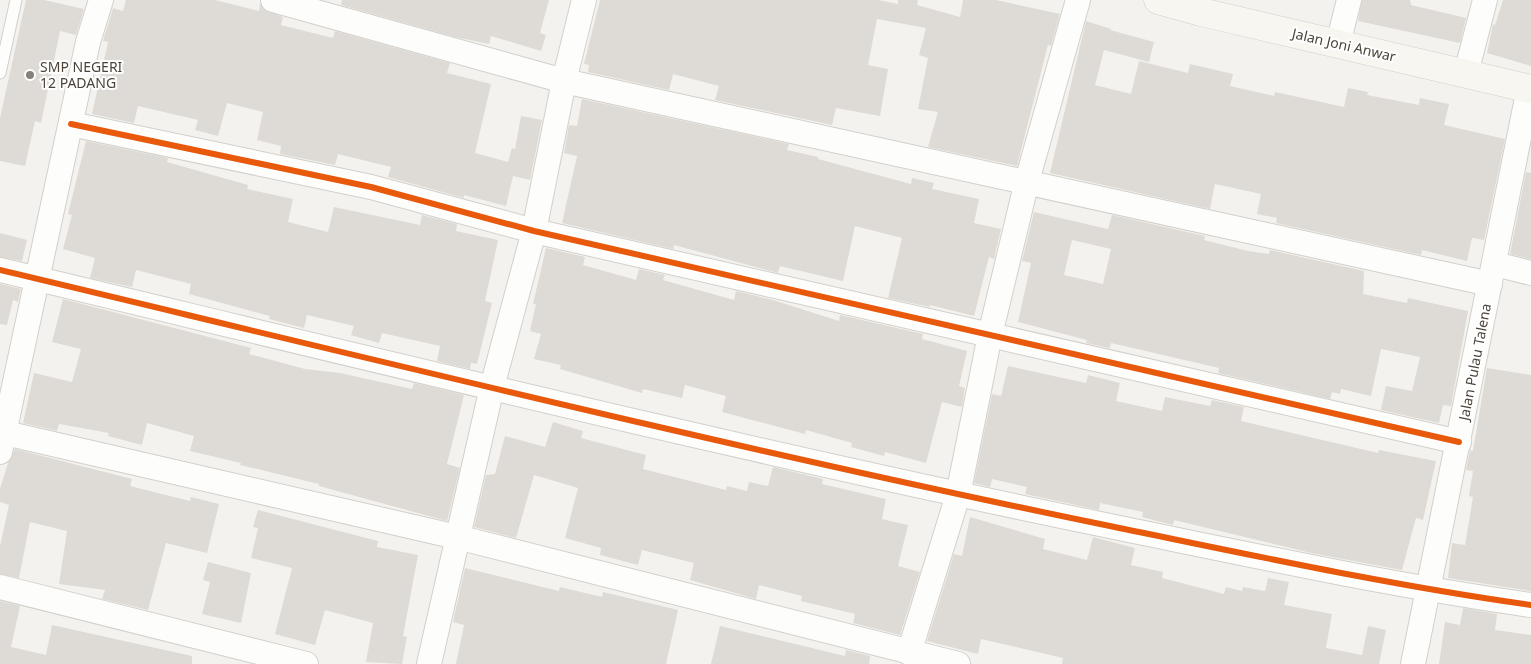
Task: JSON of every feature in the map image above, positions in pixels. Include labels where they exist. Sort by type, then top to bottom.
[{"type":"main road","name":"Jalan Joni Anwar","points":[[1158,0],[1203,6],[1338,44],[1530,89]]},
{"type":"street","points":[[101,0],[88,42],[3,442],[457,537],[908,653],[958,664]]},
{"type":"street","points":[[273,0],[564,81],[1027,181],[1492,274],[1531,273]]},
{"type":"street","points":[[429,664],[492,387],[534,231],[564,81],[584,0]]},
{"type":"street","points":[[908,653],[958,495],[990,335],[1027,181],[1078,0]]},
{"type":"street","points":[[1338,44],[1349,0]]},
{"type":"street","points":[[1466,74],[1486,0]]},
{"type":"street","name":"Jalan Pulau Talena","points":[[1413,664],[1530,89]]},
{"type":"street","points":[[71,124],[371,187],[534,231],[1459,442]]},
{"type":"street","points":[[0,270],[958,495],[1428,590],[1531,605]]},
{"type":"street","points":[[0,587],[306,664]]},
{"type":"lane","points":[[0,73],[16,0]]},
{"type":"building","name":"SMP NEGERI 12 PADANG","points":[[26,0],[44,0],[84,9],[76,35],[60,31],[41,123],[35,121],[25,166],[0,161],[0,118]]},
{"type":"building","points":[[126,0],[215,0],[259,11],[260,3],[264,10],[283,17],[281,25],[333,38],[335,31],[450,63],[447,73],[491,84],[475,153],[508,162],[512,148],[515,149],[521,116],[542,120],[530,180],[513,176],[506,206],[464,195],[464,198],[388,177],[391,167],[338,154],[335,165],[280,154],[281,146],[257,140],[263,112],[227,103],[218,136],[195,130],[198,120],[138,106],[134,123],[92,114],[108,42],[103,41],[113,8],[123,11]]},
{"type":"building","points":[[342,0],[549,0],[540,33],[546,35],[541,51],[491,36],[489,44],[455,37],[341,5]]},
{"type":"building","points":[[600,0],[878,0],[898,4],[898,0],[918,0],[917,5],[960,17],[963,0],[996,0],[1060,14],[1051,46],[1048,45],[1017,166],[928,147],[938,112],[918,109],[928,58],[919,55],[926,28],[877,19],[868,65],[888,69],[880,116],[836,108],[832,125],[715,100],[719,86],[673,74],[669,90],[588,72],[589,65],[584,64]]},
{"type":"building","points":[[1362,0],[1410,0],[1411,5],[1466,18],[1460,43],[1358,21]]},
{"type":"building","points":[[1503,0],[1531,0],[1531,66],[1487,53],[1493,24],[1495,25]]},
{"type":"building","points":[[1086,21],[1110,30],[1154,42],[1149,62],[1104,50],[1095,85],[1131,94],[1139,61],[1188,73],[1190,64],[1233,74],[1230,86],[1274,96],[1275,92],[1344,107],[1348,88],[1368,92],[1367,95],[1419,105],[1420,98],[1449,104],[1444,125],[1505,139],[1484,240],[1472,238],[1467,261],[1422,250],[1421,255],[1276,223],[1277,218],[1257,214],[1261,194],[1215,184],[1210,209],[1050,173]]},
{"type":"building","points":[[582,99],[789,144],[787,150],[818,157],[818,159],[911,184],[912,178],[934,183],[932,189],[979,199],[974,223],[1001,229],[994,259],[989,257],[974,316],[930,305],[930,307],[888,298],[902,238],[855,226],[843,281],[780,266],[778,273],[674,245],[673,249],[562,223],[577,156],[564,153],[569,125],[577,126]]},
{"type":"building","points":[[86,141],[168,158],[167,162],[248,185],[247,189],[293,199],[288,222],[328,232],[334,207],[420,225],[422,215],[457,224],[456,231],[498,240],[485,301],[492,303],[477,364],[471,363],[470,369],[437,361],[440,346],[382,333],[379,343],[351,335],[354,326],[307,315],[304,328],[269,319],[270,316],[189,294],[191,284],[136,270],[132,287],[90,278],[95,258],[63,249],[72,215],[68,214]]},
{"type":"building","points":[[1526,172],[1531,173],[1531,259],[1510,254]]},
{"type":"building","points":[[1034,212],[1108,229],[1112,215],[1205,236],[1204,240],[1248,251],[1269,254],[1270,250],[1364,271],[1363,294],[1407,303],[1408,298],[1468,311],[1451,406],[1443,405],[1439,423],[1381,410],[1386,386],[1412,391],[1420,357],[1381,349],[1371,396],[1341,389],[1340,394],[1332,392],[1330,399],[1218,373],[1219,368],[1111,343],[1110,348],[1086,343],[1087,340],[1018,322],[1031,263],[1022,261]],"holes":[[[1072,240],[1111,249],[1103,284],[1064,275]]]},
{"type":"building","points":[[0,233],[27,240],[22,261],[0,257]]},
{"type":"building","points":[[546,248],[585,257],[583,265],[636,280],[639,269],[665,275],[663,280],[734,300],[736,291],[773,300],[839,321],[840,315],[923,334],[922,339],[967,351],[959,386],[965,388],[962,407],[942,402],[926,463],[885,452],[884,456],[851,447],[852,443],[806,430],[805,434],[722,412],[726,396],[685,385],[682,398],[643,389],[642,393],[560,369],[561,365],[534,359],[541,334],[530,331],[536,304],[533,304]]},
{"type":"building","points":[[0,284],[21,289],[18,302],[13,300],[7,325],[0,324]]},
{"type":"building","points":[[63,299],[251,348],[249,354],[305,369],[340,373],[412,389],[414,383],[464,395],[447,464],[460,468],[447,521],[319,486],[319,484],[190,451],[194,436],[147,423],[142,445],[108,436],[109,433],[59,424],[57,431],[23,423],[34,373],[72,382],[81,349],[52,342]]},
{"type":"building","points":[[1008,366],[1086,383],[1088,375],[1120,383],[1116,401],[1162,411],[1165,397],[1210,406],[1212,400],[1244,407],[1241,421],[1378,453],[1379,450],[1436,461],[1423,520],[1416,518],[1402,570],[1311,553],[1174,520],[1173,525],[1142,517],[1143,512],[1100,503],[1099,510],[1025,494],[1027,487],[992,479],[990,487],[974,483],[992,394],[1001,396]]},
{"type":"building","points":[[1487,368],[1531,375],[1531,591],[1448,578],[1452,543],[1465,545],[1473,497],[1469,496],[1473,471],[1466,470],[1470,450],[1473,451]]},
{"type":"building","points":[[553,422],[583,431],[581,438],[646,455],[643,469],[726,490],[727,486],[747,491],[749,482],[768,486],[773,467],[823,479],[822,484],[886,499],[882,519],[908,525],[898,566],[920,572],[900,635],[853,623],[855,614],[801,601],[802,596],[759,585],[756,599],[690,580],[694,563],[642,550],[638,565],[600,555],[601,548],[565,538],[578,488],[534,475],[516,538],[474,527],[486,475],[495,474],[505,436],[545,447]]},
{"type":"building","points":[[15,449],[132,479],[130,486],[190,501],[191,497],[219,504],[207,553],[166,543],[148,610],[102,599],[105,590],[59,584],[67,531],[30,522],[19,578],[0,574],[0,546],[9,505],[0,502],[0,489],[8,463]]},
{"type":"building","points":[[258,510],[378,541],[377,547],[418,555],[403,636],[407,637],[402,664],[366,662],[373,623],[325,610],[315,645],[275,634],[292,568],[251,558],[258,528],[253,527]]},
{"type":"building","points":[[970,517],[1045,539],[1043,549],[1087,560],[1093,537],[1135,548],[1131,565],[1163,572],[1162,578],[1224,594],[1226,587],[1242,591],[1243,587],[1265,591],[1268,578],[1289,582],[1284,605],[1332,614],[1326,648],[1362,655],[1368,626],[1386,630],[1379,664],[1062,664],[1063,658],[981,639],[978,654],[927,641],[954,554],[962,556]]},
{"type":"building","points":[[208,562],[251,573],[241,623],[202,614],[210,582],[203,580]]},
{"type":"building","points":[[465,568],[559,591],[560,587],[602,597],[603,592],[678,610],[666,664],[456,664],[464,625],[453,622]]},
{"type":"building","points":[[0,601],[20,606],[11,647],[46,655],[52,625],[192,656],[192,664],[0,664]]},
{"type":"building","points":[[1463,608],[1497,614],[1495,630],[1531,635],[1531,664],[1439,664],[1445,622],[1460,625]]},
{"type":"building","points":[[720,626],[845,656],[846,650],[870,656],[869,664],[711,664]]},
{"type":"cycle path","points":[[71,124],[371,187],[534,231],[1459,442]]},
{"type":"cycle path","points":[[0,270],[552,402],[966,496],[1318,568],[1424,588],[1531,605]]},
{"type":"place","name":"SMP NEGERI 12 PADANG","points":[[30,75]]}]
